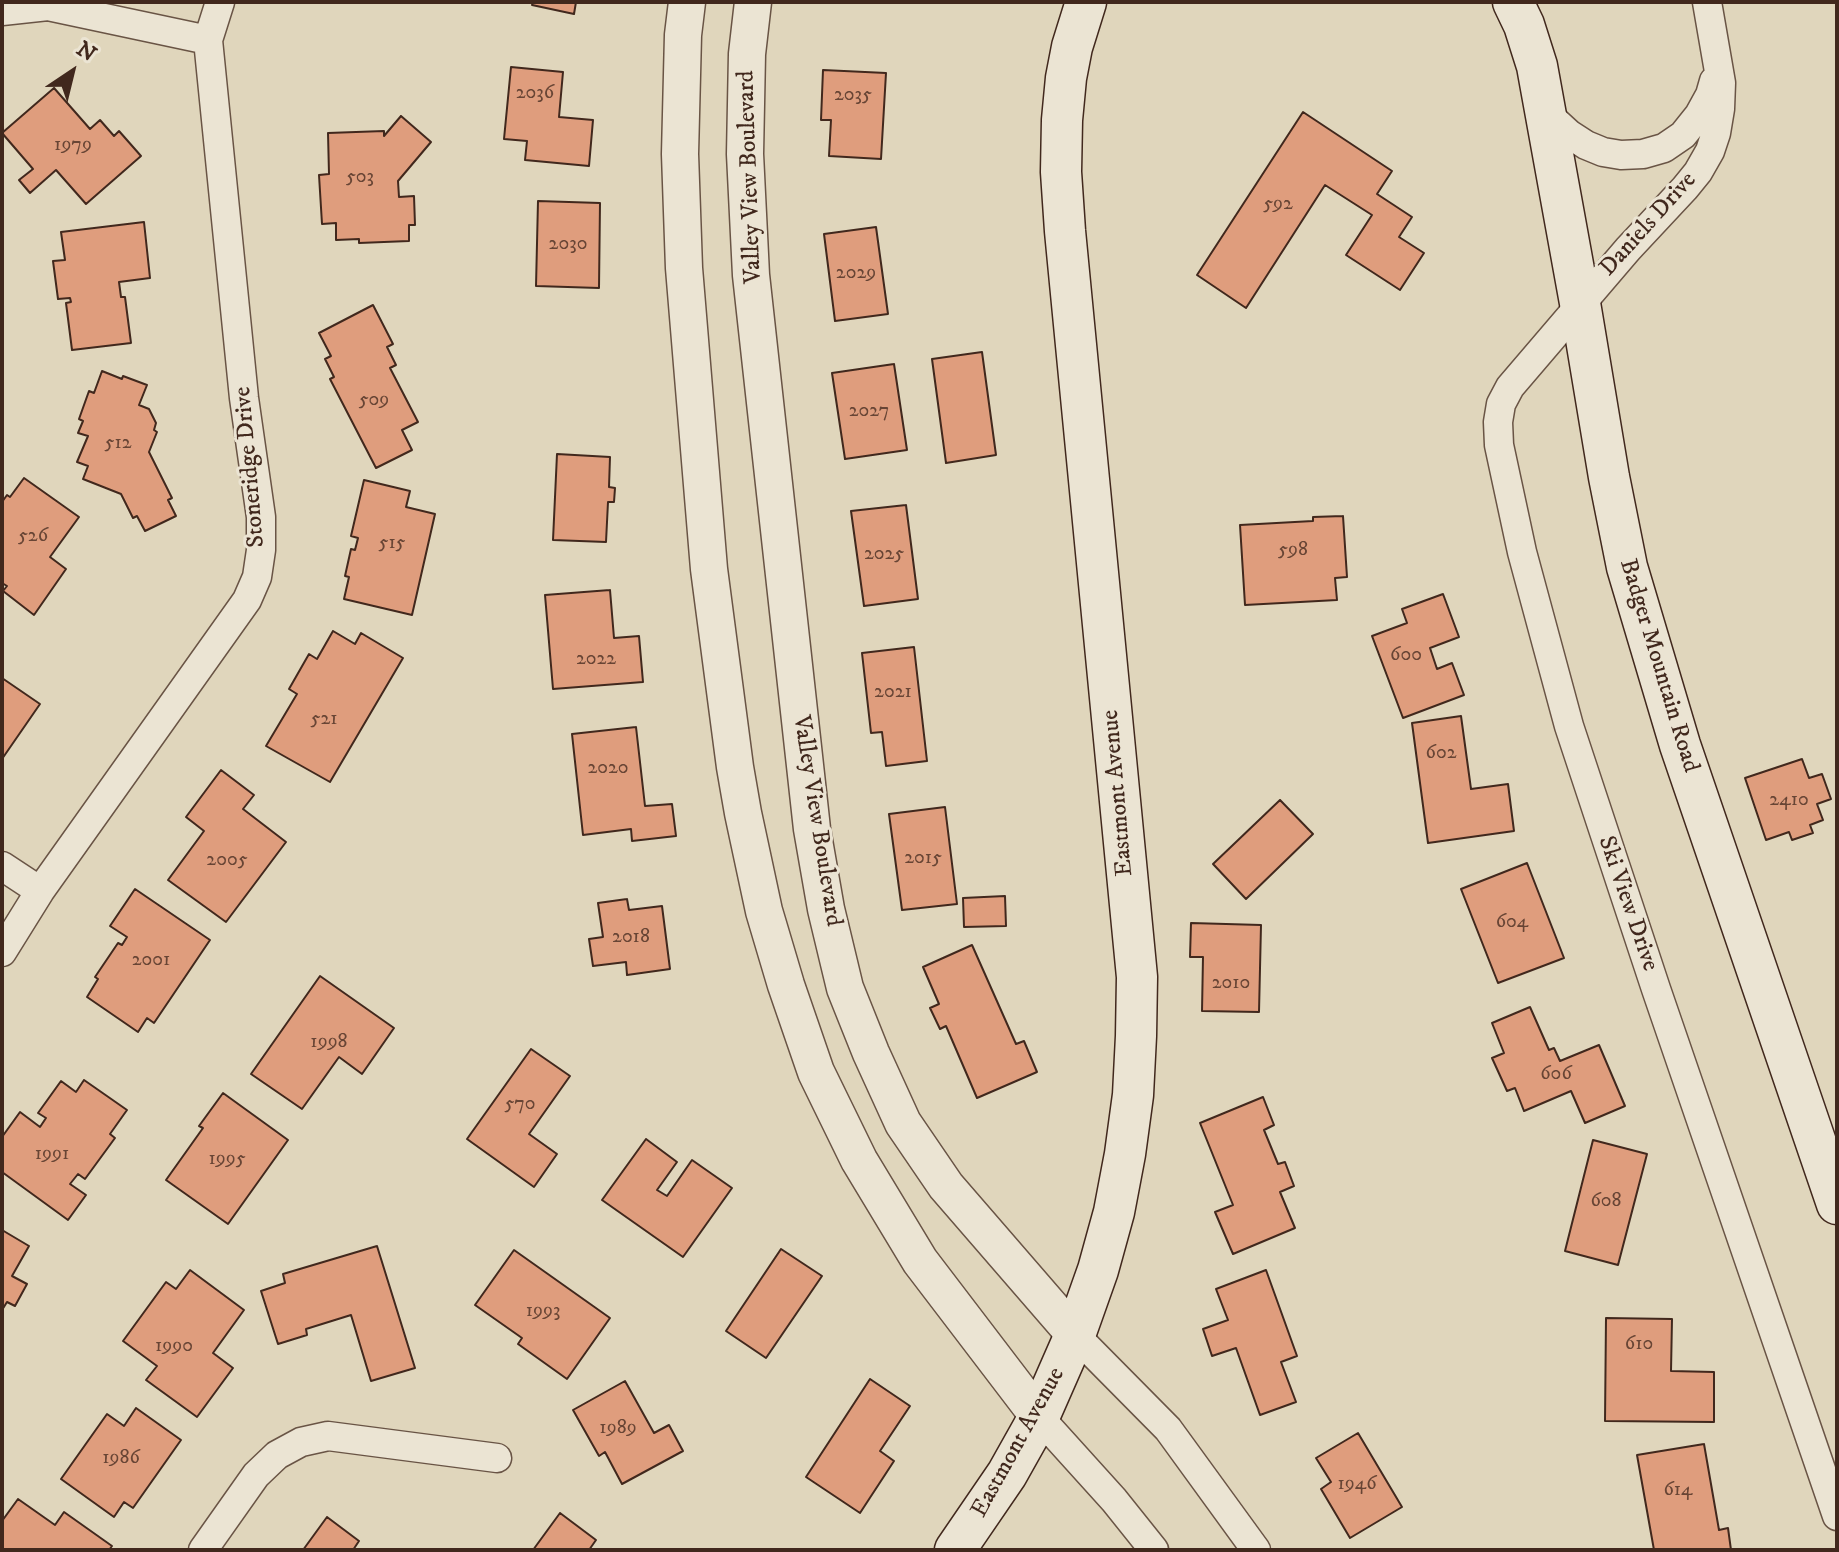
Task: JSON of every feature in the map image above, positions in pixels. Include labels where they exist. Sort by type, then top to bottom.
[{"type":"main road","name":"Badger Mountain Road","points":[[1513,2],[1537,66],[1627,567],[1685,760],[1837,1204]]},
{"type":"main road","name":"Eastmont Avenue","points":[[955,1550],[1007,1474],[1039,1417],[1075,1335],[1114,1212],[1134,1080],[1137,977],[1061,172],[1066,78],[1072,47],[1087,6]]},
{"type":"street","name":"Stoneridge Drive","points":[[2,952],[40,891],[247,600],[257,577],[261,517],[244,398],[208,40],[220,2]]},
{"type":"street","points":[[687,2],[683,35],[680,154],[683,254],[709,569],[735,767],[764,911],[786,985],[816,1072],[859,1160],[920,1261],[1039,1417],[1114,1500],[1154,1550]]},
{"type":"street","name":"Valley View Boulevard","points":[[753,2],[747,54],[745,154],[751,275],[812,829],[826,909],[845,988],[903,1123],[946,1186],[1075,1335],[1168,1429],[1256,1550]]},
{"type":"street","name":"Daniels Drive","points":[[1580,303],[1685,188],[1710,151],[1720,109],[1721,83],[1707,2]]},
{"type":"street","points":[[2,11],[48,6],[208,40]]},
{"type":"street","points":[[1545,112],[1569,134],[1603,152],[1643,154],[1664,148],[1683,135],[1699,115],[1710,95],[1718,57]]},
{"type":"street","name":"Ski View Drive","points":[[1580,303],[1510,387],[1501,404],[1499,445],[1505,476],[1551,663],[1596,811],[1837,1516]]},
{"type":"street","points":[[2,866],[40,891]]},
{"type":"street","points":[[203,1550],[256,1475],[277,1455],[301,1442],[328,1436],[497,1458]]},
{"type":"building","points":[[533,2],[576,2],[574,14],[532,5]]},
{"type":"building","points":[[511,67],[563,72],[559,117],[593,120],[589,166],[525,160],[527,141],[504,139]]},
{"type":"building","points":[[823,70],[886,73],[881,159],[829,156],[831,120],[821,120]]},
{"type":"building","points":[[54,88],[90,129],[100,120],[114,136],[119,131],[141,156],[86,204],[56,170],[30,193],[19,180],[33,169],[2,133]]},
{"type":"building","points":[[1303,112],[1392,171],[1377,194],[1412,217],[1399,237],[1424,253],[1400,290],[1346,255],[1372,215],[1325,185],[1246,308],[1197,275]]},
{"type":"building","points":[[401,116],[431,142],[398,181],[399,197],[414,196],[415,225],[409,225],[409,241],[359,243],[359,239],[336,240],[336,223],[322,224],[319,175],[329,174],[328,133],[384,131],[384,136]]},
{"type":"building","points":[[538,201],[600,203],[599,288],[536,286]]},
{"type":"building","points":[[144,222],[150,278],[119,282],[121,297],[125,297],[131,343],[72,350],[66,303],[71,302],[70,298],[58,299],[53,261],[65,260],[61,232]]},
{"type":"building","points":[[876,227],[888,314],[835,321],[824,234]]},
{"type":"building","points":[[373,305],[393,344],[387,347],[396,365],[390,368],[418,422],[402,430],[412,450],[376,468],[330,379],[334,377],[325,359],[331,356],[319,333]]},
{"type":"building","points":[[982,352],[996,455],[946,463],[932,359]]},
{"type":"building","points":[[894,364],[907,450],[845,459],[832,373]]},
{"type":"building","points":[[102,371],[147,385],[139,405],[149,409],[157,432],[149,452],[172,498],[168,500],[176,516],[145,531],[137,516],[133,518],[121,494],[83,479],[88,466],[77,462],[88,436],[78,433],[83,421],[79,419],[89,391],[94,393]]},
{"type":"building","points":[[557,454],[610,457],[609,487],[615,488],[614,502],[608,502],[606,542],[553,540]]},
{"type":"building","points":[[24,478],[79,517],[50,557],[66,569],[34,615],[3,591],[7,586],[2,583],[2,502],[7,495],[10,497]]},
{"type":"building","points":[[364,480],[410,491],[406,507],[435,514],[412,615],[344,599],[351,549],[355,550],[358,538],[351,536]]},
{"type":"building","points":[[906,505],[918,599],[864,606],[851,511]]},
{"type":"building","points":[[1343,516],[1347,577],[1335,578],[1337,600],[1245,605],[1240,525]]},
{"type":"building","points":[[610,590],[614,638],[639,636],[643,682],[553,689],[545,595]]},
{"type":"building","points":[[1443,594],[1459,637],[1430,648],[1437,669],[1452,663],[1464,695],[1403,718],[1372,636],[1407,623],[1402,609]]},
{"type":"building","points":[[333,631],[355,644],[361,633],[403,658],[330,782],[266,746],[297,694],[289,689],[309,654],[317,659]]},
{"type":"building","points":[[914,647],[927,761],[886,766],[882,732],[871,733],[862,653]]},
{"type":"building","points":[[2,678],[40,704],[2,759]]},
{"type":"building","points":[[1461,716],[1471,789],[1508,784],[1514,831],[1428,843],[1412,723]]},
{"type":"building","points":[[636,727],[645,806],[672,804],[676,836],[632,841],[631,829],[583,835],[572,734]]},
{"type":"building","points":[[1802,759],[1809,778],[1822,774],[1831,799],[1817,804],[1823,820],[1810,825],[1813,833],[1792,840],[1789,832],[1766,840],[1745,778]]},
{"type":"building","points":[[221,770],[254,795],[243,809],[286,842],[226,922],[168,880],[204,831],[186,817]]},
{"type":"building","points":[[1280,800],[1313,834],[1246,899],[1213,864]]},
{"type":"building","points":[[945,807],[957,904],[902,910],[889,814]]},
{"type":"building","points":[[1527,863],[1564,958],[1498,983],[1461,889]]},
{"type":"building","points":[[135,889],[210,940],[154,1023],[147,1018],[138,1032],[87,997],[98,979],[95,977],[118,943],[122,945],[127,937],[110,926]]},
{"type":"building","points":[[1005,896],[1006,926],[964,927],[963,898]]},
{"type":"building","points":[[627,899],[629,910],[662,906],[670,969],[627,975],[626,962],[593,966],[589,939],[603,937],[598,903]]},
{"type":"building","points":[[1191,923],[1261,925],[1259,1012],[1202,1011],[1203,957],[1190,957]]},
{"type":"building","points":[[972,945],[1016,1044],[1024,1041],[1037,1072],[977,1098],[946,1026],[940,1029],[930,1008],[939,1004],[923,967]]},
{"type":"building","points":[[320,976],[394,1028],[362,1074],[339,1057],[302,1109],[251,1074]]},
{"type":"building","points":[[1530,1007],[1549,1050],[1554,1048],[1560,1061],[1599,1045],[1625,1106],[1585,1123],[1571,1091],[1524,1111],[1515,1088],[1507,1091],[1492,1058],[1504,1053],[1492,1023]]},
{"type":"building","points":[[531,1049],[570,1076],[529,1134],[557,1154],[534,1187],[467,1139]]},
{"type":"building","points":[[84,1080],[127,1110],[110,1134],[115,1138],[85,1179],[78,1174],[70,1184],[86,1195],[68,1220],[2,1172],[2,1137],[20,1112],[40,1127],[46,1118],[38,1113],[61,1081],[76,1092]]},
{"type":"building","points":[[223,1093],[288,1140],[228,1224],[166,1180],[203,1128],[199,1126]]},
{"type":"building","points":[[1263,1097],[1274,1125],[1264,1130],[1278,1164],[1285,1162],[1294,1186],[1280,1192],[1295,1228],[1233,1254],[1215,1212],[1233,1205],[1200,1123]]},
{"type":"building","points":[[646,1139],[677,1162],[657,1190],[667,1196],[692,1160],[732,1188],[683,1257],[602,1200]]},
{"type":"building","points":[[1593,1140],[1647,1154],[1618,1265],[1565,1251]]},
{"type":"building","points":[[2,1230],[29,1246],[12,1276],[27,1284],[15,1306],[7,1302],[2,1310]]},
{"type":"building","points":[[377,1246],[415,1368],[371,1381],[351,1315],[306,1329],[307,1335],[278,1344],[261,1291],[285,1283],[283,1274]]},
{"type":"building","points":[[781,1249],[822,1276],[766,1358],[726,1331]]},
{"type":"building","points":[[514,1250],[610,1318],[567,1379],[518,1344],[522,1338],[475,1305]]},
{"type":"building","points":[[190,1270],[244,1310],[213,1353],[233,1368],[197,1417],[146,1380],[157,1366],[123,1341],[166,1282],[176,1289]]},
{"type":"building","points":[[1266,1270],[1297,1356],[1281,1362],[1296,1402],[1260,1415],[1236,1348],[1212,1356],[1203,1329],[1228,1320],[1216,1289]]},
{"type":"building","points":[[1606,1318],[1672,1319],[1671,1371],[1714,1372],[1714,1422],[1605,1421]]},
{"type":"building","points":[[870,1379],[910,1406],[880,1451],[894,1461],[860,1513],[806,1477]]},
{"type":"building","points":[[625,1381],[654,1433],[669,1425],[683,1451],[622,1484],[605,1452],[599,1456],[573,1410]]},
{"type":"building","points":[[136,1408],[181,1440],[133,1508],[124,1502],[114,1517],[61,1479],[107,1414],[124,1426]]},
{"type":"building","points":[[1358,1433],[1402,1507],[1350,1538],[1321,1489],[1331,1482],[1316,1458]]},
{"type":"building","points":[[1704,1444],[1719,1530],[1728,1528],[1731,1550],[1654,1550],[1637,1455]]},
{"type":"building","points":[[18,1499],[55,1525],[64,1512],[112,1546],[109,1550],[2,1550],[2,1521]]},
{"type":"building","points":[[560,1513],[596,1540],[589,1550],[533,1550]]},
{"type":"building","points":[[327,1517],[359,1541],[353,1550],[303,1550]]}]
